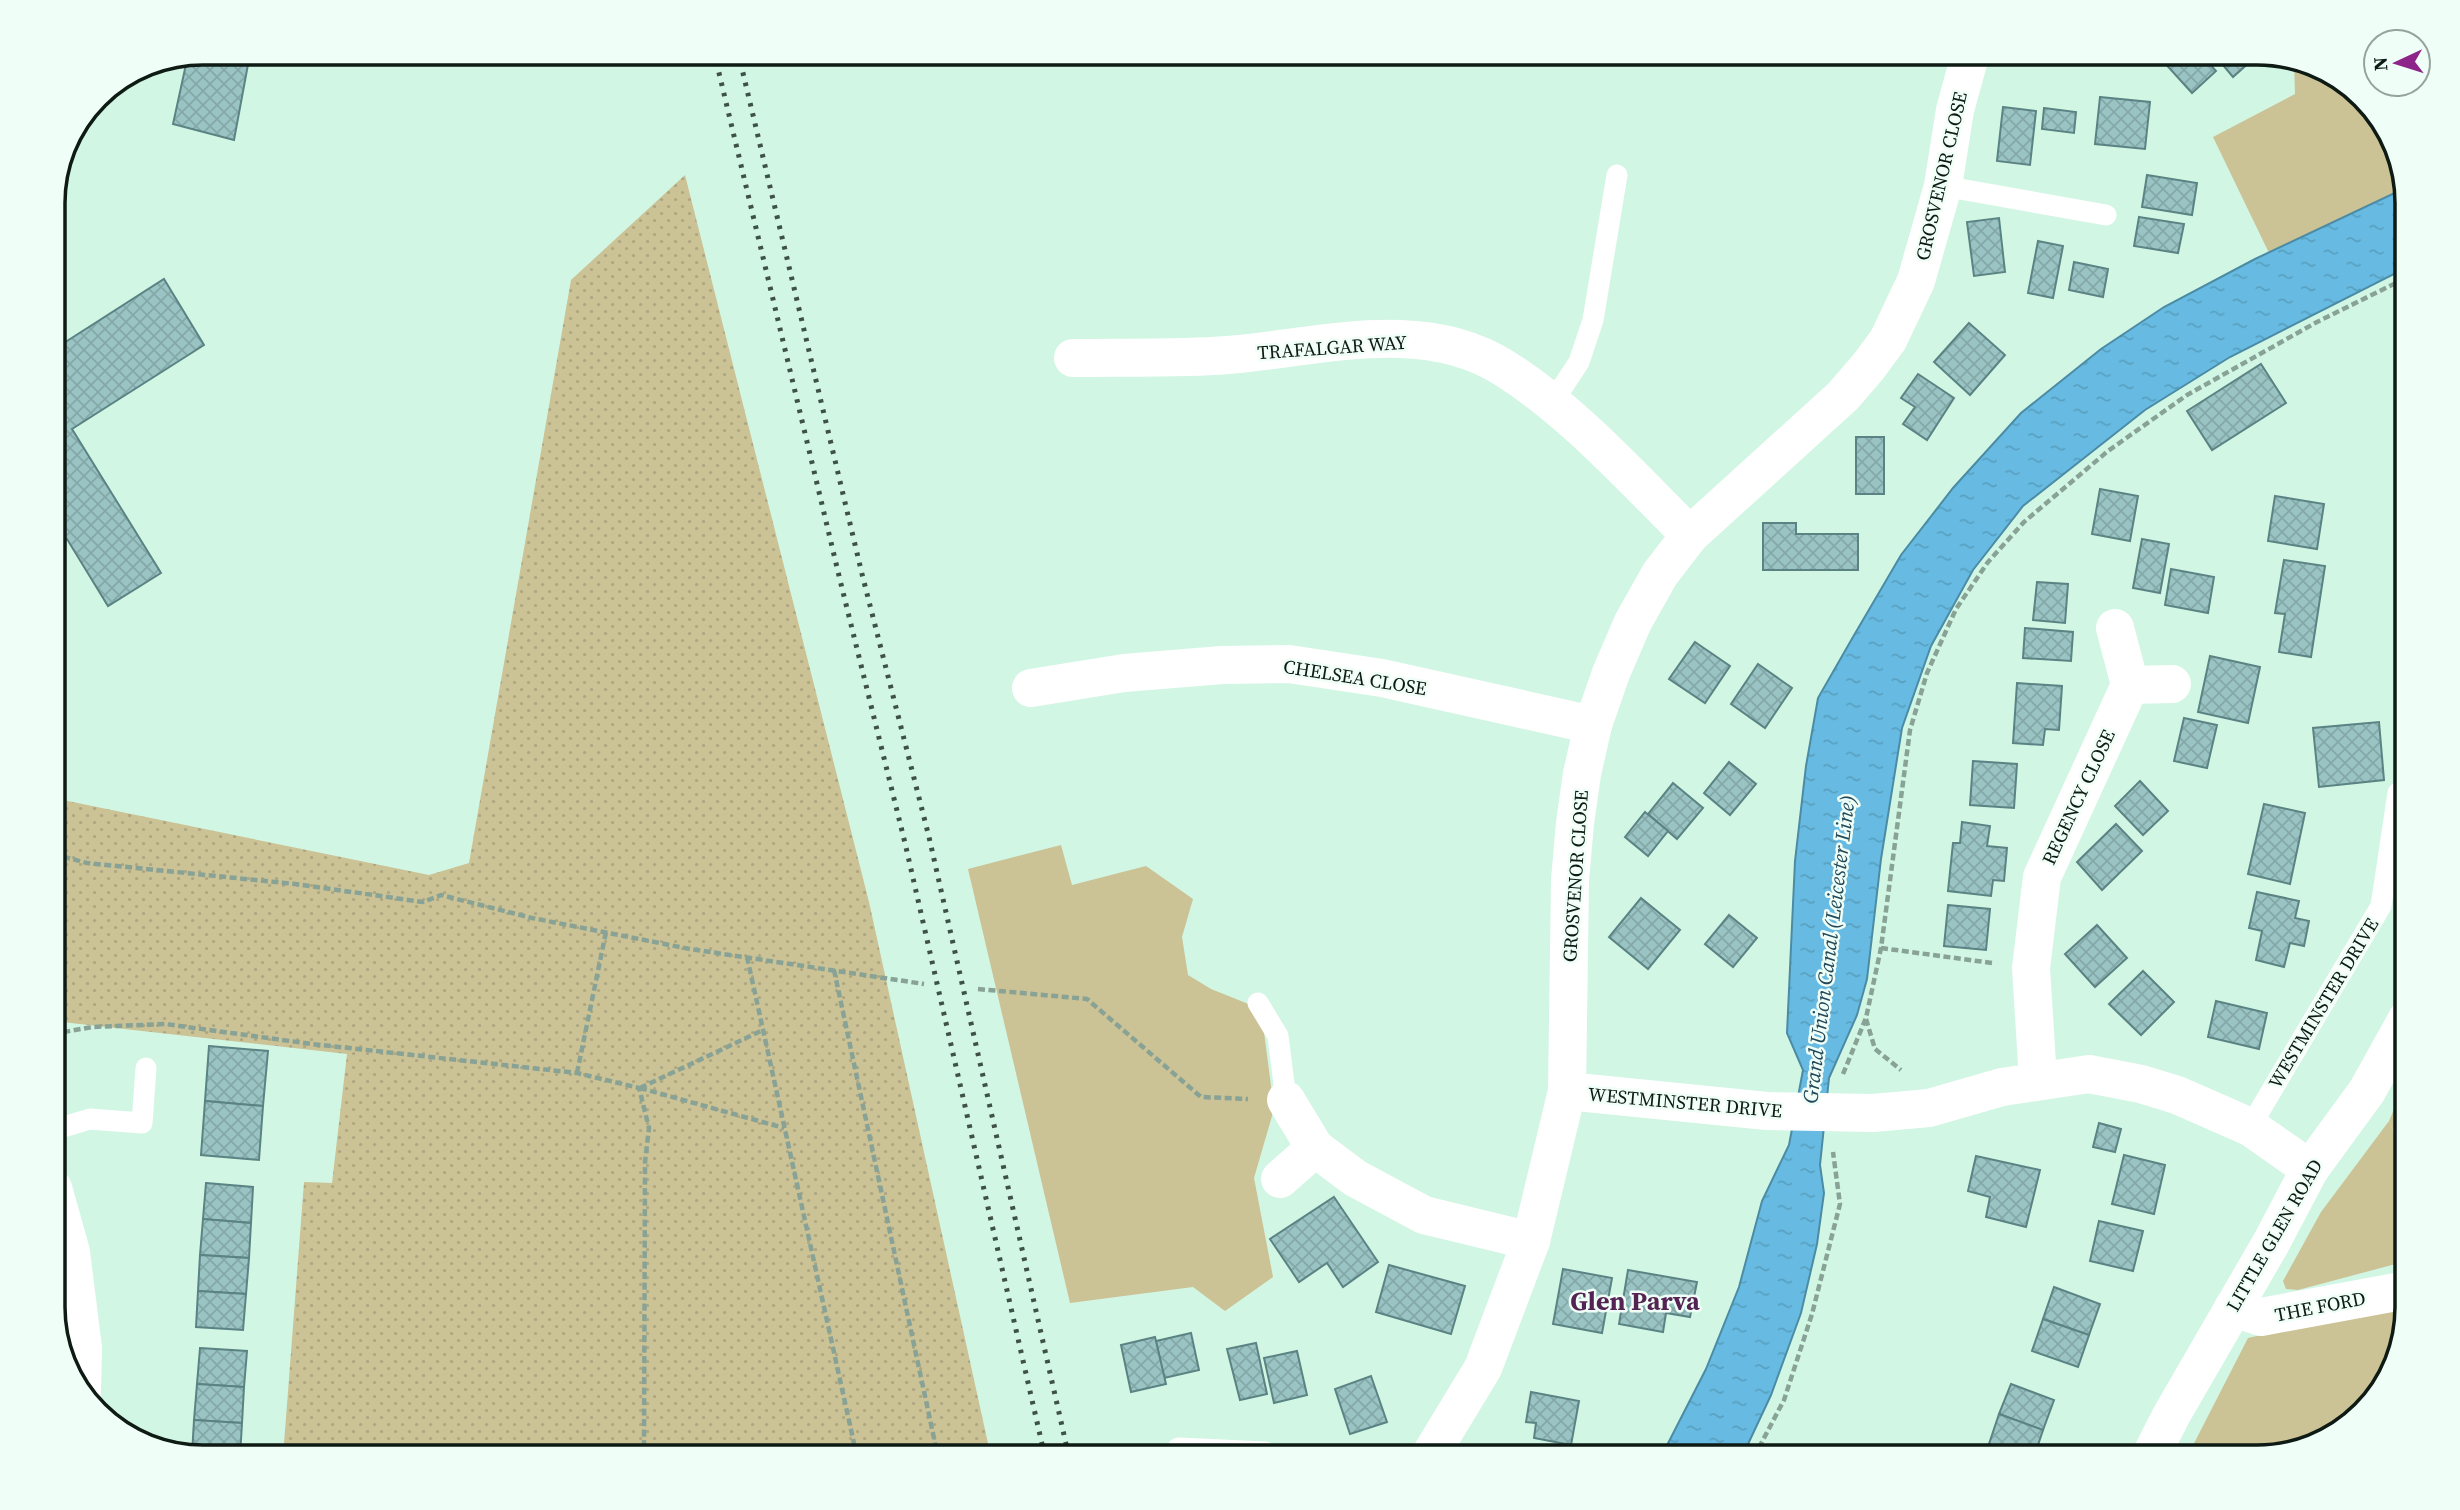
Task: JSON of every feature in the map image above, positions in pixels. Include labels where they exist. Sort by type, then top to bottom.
[{"type":"street","name":"GROSVENOR CLOSE","points":[[1437,1445],[1483,1368],[1531,1241],[1567,1091],[1570,880],[1580,786],[1593,725],[1611,673],[1633,622],[1660,574],[1690,535],[1843,396],[1888,340],[1916,281],[1942,186],[1955,110],[1967,65]]},
{"type":"street","name":"TRAFALGAR WAY","points":[[1073,358],[1226,355],[1406,339],[1471,352],[1503,367],[1552,403],[1690,535]]},
{"type":"street","points":[[2115,628],[2130,685],[2172,684]]},
{"type":"street","name":"CHELSEA CLOSE","points":[[1031,688],[1124,673],[1222,665],[1289,664],[1382,678],[1593,725]]},
{"type":"street","name":"REGENCY CLOSE","points":[[2038,1080],[2031,968],[2042,877],[2130,685]]},
{"type":"street","name":"LITTLE GLEN ROAD","points":[[2157,1445],[2310,1169],[2367,1091],[2395,1041]]},
{"type":"street","name":"WESTMINSTER DRIVE","points":[[1567,1091],[1767,1111],[1873,1113],[1929,1108],[2002,1087],[2089,1074],[2141,1084],[2177,1095],[2250,1127],[2310,1169]]},
{"type":"street","points":[[1286,1100],[1315,1148],[1355,1178],[1424,1215],[1531,1241]]},
{"type":"street","points":[[1280,1180],[1315,1148]]},
{"type":"street","points":[[65,1231],[71,1252],[83,1348],[82,1374]]},
{"type":"street","name":"THE FORD","points":[[2233,1308],[2261,1317],[2395,1292]]},
{"type":"lane","points":[[1552,403],[1579,362],[1593,320],[1617,175]]},
{"type":"lane","points":[[1942,186],[2106,215]]},
{"type":"lane","name":"WESTMINSTER DRIVE","points":[[2250,1127],[2381,906],[2395,813]]},
{"type":"lane","points":[[1258,1003],[1278,1036],[1286,1100]]},
{"type":"lane","points":[[65,1126],[90,1119],[142,1123],[146,1068]]},
{"type":"path","points":[[1843,1077],[1866,1018],[1881,948],[1910,730],[1927,673],[1956,609],[1989,562],[2024,522],[2108,451],[2187,395],[2317,322],[2395,283]]},
{"type":"path","points":[[65,857],[87,863],[295,884],[423,902],[441,895],[532,918],[606,932],[924,984]]},
{"type":"path","points":[[577,1073],[606,932]]},
{"type":"path","points":[[1881,948],[2031,968]]},
{"type":"path","points":[[747,957],[854,1445]]},
{"type":"path","points":[[834,971],[935,1445]]},
{"type":"path","points":[[978,989],[1087,999],[1201,1097],[1286,1100]]},
{"type":"path","points":[[1866,1018],[1875,1049],[1918,1083],[1929,1108]]},
{"type":"path","points":[[65,1032],[92,1027],[165,1024],[312,1044],[577,1073],[784,1128]]},
{"type":"path","points":[[639,1088],[763,1030]]},
{"type":"path","points":[[639,1088],[649,1128],[645,1162],[644,1445]]},
{"type":"path","points":[[1761,1445],[1784,1400],[1812,1314],[1840,1204],[1833,1150]]},
{"type":"green space","points":[[2294,69],[2326,83],[2355,105],[2377,134],[2385,150],[2395,193],[2269,253],[2213,137],[2295,94]]},
{"type":"green space","points":[[685,175],[869,902],[988,1445],[284,1445],[304,1182],[332,1183],[347,1054],[65,1022],[65,800],[429,875],[469,863],[571,280]]},
{"type":"green space","points":[[1061,845],[1072,885],[1146,866],[1193,899],[1182,937],[1188,975],[1211,989],[1261,1009],[1274,1109],[1254,1178],[1273,1277],[1225,1311],[1193,1287],[1070,1303],[968,869]]},
{"type":"green space","points":[[2395,1107],[2395,1136],[2389,1121]]},
{"type":"green space","points":[[2389,1121],[2395,1136],[2395,1264],[2298,1290],[2286,1289],[2283,1281],[2321,1212]]},
{"type":"green space","points":[[2395,1310],[2391,1343],[2377,1376],[2355,1405],[2341,1417],[2310,1435],[2293,1441],[2257,1445],[2193,1445],[2248,1338],[2351,1315]]},
{"type":"water","name":"Grand Union Canal (Leicester Line)","points":[[2395,193],[2395,274],[2230,357],[2145,410],[2023,506],[1973,570],[1931,646],[1902,728],[1881,859],[1867,979],[1857,1015],[1829,1078],[1820,1165],[1824,1193],[1817,1244],[1801,1313],[1771,1395],[1748,1445],[1667,1445],[1706,1369],[1739,1287],[1762,1201],[1789,1145],[1803,1070],[1787,1033],[1795,861],[1806,766],[1818,698],[1901,555],[1953,488],[2021,413],[2101,349],[2164,307],[2255,259]]},
{"type":"building","points":[[248,65],[234,140],[173,124],[186,66]]},
{"type":"building","points":[[2167,65],[2211,65],[2216,71],[2192,93]]},
{"type":"building","points":[[2223,65],[2246,65],[2233,77]]},
{"type":"building","points":[[2100,97],[2150,102],[2145,149],[2095,144]]},
{"type":"building","points":[[2003,107],[2036,111],[2030,165],[1997,161]]},
{"type":"building","points":[[2044,108],[2076,112],[2074,133],[2042,129]]},
{"type":"building","points":[[2147,175],[2197,183],[2192,215],[2142,207]]},
{"type":"building","points":[[2139,217],[2184,224],[2178,253],[2134,246]]},
{"type":"building","points":[[1999,218],[2005,272],[1974,276],[1967,222]]},
{"type":"building","points":[[2038,241],[2063,246],[2053,298],[2028,293]]},
{"type":"building","points":[[2074,262],[2108,269],[2103,297],[2069,290]]},
{"type":"building","points":[[164,279],[204,345],[72,429],[161,573],[108,606],[67,539],[65,540],[65,342]]},
{"type":"building","points":[[1969,323],[2005,355],[1970,395],[1934,362]]},
{"type":"building","points":[[2261,364],[2286,403],[2212,450],[2187,411]]},
{"type":"building","points":[[1918,374],[1954,398],[1927,440],[1903,424],[1915,407],[1901,398]]},
{"type":"building","points":[[1856,437],[1884,437],[1884,494],[1856,494]]},
{"type":"building","points":[[2100,489],[2138,496],[2130,541],[2092,534]]},
{"type":"building","points":[[2275,496],[2324,504],[2317,549],[2268,541]]},
{"type":"building","points":[[1763,523],[1796,523],[1796,534],[1858,534],[1858,570],[1763,570]]},
{"type":"building","points":[[2142,539],[2169,544],[2160,593],[2133,588]]},
{"type":"building","points":[[2284,560],[2325,566],[2311,657],[2279,652],[2285,614],[2275,613]]},
{"type":"building","points":[[2171,569],[2214,577],[2208,613],[2165,605]]},
{"type":"building","points":[[2037,582],[2068,584],[2065,623],[2033,620]]},
{"type":"building","points":[[2025,628],[2073,632],[2071,661],[2023,658]]},
{"type":"building","points":[[1695,642],[1730,666],[1705,703],[1669,679]]},
{"type":"building","points":[[2210,656],[2260,667],[2248,723],[2198,712]]},
{"type":"building","points":[[1758,664],[1792,688],[1765,728],[1731,704]]},
{"type":"building","points":[[2017,683],[2062,686],[2059,730],[2045,729],[2043,745],[2013,743]]},
{"type":"building","points":[[2184,718],[2217,725],[2207,768],[2174,761]]},
{"type":"building","points":[[2379,722],[2384,780],[2319,787],[2313,728]]},
{"type":"building","points":[[1973,761],[2017,764],[2014,808],[1970,805]]},
{"type":"building","points":[[1729,762],[1756,784],[1730,815],[1704,793]]},
{"type":"building","points":[[2140,781],[2168,811],[2143,835],[2115,806]]},
{"type":"building","points":[[1673,783],[1703,808],[1677,839],[1648,814]]},
{"type":"building","points":[[2264,804],[2305,813],[2290,884],[2248,874]]},
{"type":"building","points":[[1645,812],[1668,831],[1648,856],[1625,837]]},
{"type":"building","points":[[1962,822],[1990,826],[1987,846],[2007,848],[2004,881],[1993,880],[1991,896],[1948,891],[1953,843],[1960,843]]},
{"type":"building","points":[[2116,824],[2142,851],[2102,890],[2077,862]]},
{"type":"building","points":[[2257,892],[2299,901],[2295,918],[2309,921],[2304,946],[2290,943],[2284,967],[2256,960],[2262,931],[2249,928]]},
{"type":"building","points":[[1641,898],[1680,930],[1648,969],[1609,937]]},
{"type":"building","points":[[1948,905],[1990,909],[1986,950],[1944,946]]},
{"type":"building","points":[[1729,915],[1757,938],[1733,967],[1705,944]]},
{"type":"building","points":[[2097,925],[2127,958],[2095,987],[2065,954]]},
{"type":"building","points":[[2143,971],[2174,1002],[2141,1035],[2109,1004]]},
{"type":"building","points":[[2216,1001],[2267,1013],[2259,1049],[2208,1037]]},
{"type":"building","points":[[209,1046],[268,1051],[263,1106],[205,1101]]},
{"type":"building","points":[[205,1101],[263,1106],[259,1160],[201,1155]]},
{"type":"building","points":[[2099,1123],[2121,1129],[2115,1152],[2093,1147]]},
{"type":"building","points":[[2124,1155],[2165,1165],[2154,1214],[2112,1204]]},
{"type":"building","points":[[1976,1156],[2040,1170],[2026,1227],[1986,1217],[1990,1197],[1968,1191]]},
{"type":"building","points":[[206,1183],[253,1187],[251,1223],[203,1219]]},
{"type":"building","points":[[1334,1197],[1378,1262],[1343,1287],[1327,1263],[1299,1282],[1270,1239]]},
{"type":"building","points":[[203,1219],[251,1223],[249,1258],[200,1255]]},
{"type":"building","points":[[2099,1221],[2143,1231],[2133,1271],[2090,1261]]},
{"type":"building","points":[[200,1255],[249,1258],[246,1294],[198,1291]]},
{"type":"building","points":[[1389,1265],[1465,1286],[1451,1334],[1376,1312]]},
{"type":"building","points":[[1563,1269],[1612,1278],[1602,1333],[1553,1324]]},
{"type":"building","points":[[1628,1270],[1697,1282],[1690,1317],[1666,1313],[1663,1332],[1619,1324]]},
{"type":"building","points":[[2054,1287],[2100,1304],[2089,1335],[2043,1319]]},
{"type":"building","points":[[198,1291],[246,1294],[243,1330],[196,1327]]},
{"type":"building","points":[[2043,1319],[2089,1335],[2078,1367],[2032,1351]]},
{"type":"building","points":[[1191,1333],[1199,1370],[1164,1378],[1156,1341]]},
{"type":"building","points":[[1155,1337],[1166,1384],[1131,1392],[1121,1345]]},
{"type":"building","points":[[1256,1343],[1267,1394],[1240,1400],[1227,1349]]},
{"type":"building","points":[[200,1348],[247,1351],[244,1387],[197,1384]]},
{"type":"building","points":[[1297,1351],[1307,1395],[1274,1403],[1264,1358]]},
{"type":"building","points":[[1371,1376],[1387,1422],[1350,1434],[1335,1389]]},
{"type":"building","points":[[197,1384],[244,1387],[242,1423],[194,1420]]},
{"type":"building","points":[[2011,1384],[2054,1400],[2043,1430],[1999,1414]]},
{"type":"building","points":[[1531,1392],[1579,1401],[1571,1445],[1534,1438],[1536,1423],[1526,1422]]},
{"type":"building","points":[[1999,1414],[2043,1430],[2038,1445],[1989,1444]]},
{"type":"building","points":[[194,1420],[242,1423],[241,1445],[193,1444]]},
{"type":"railway","points":[[717,65],[905,843],[1042,1445]]},
{"type":"railway","points":[[741,65],[862,574],[929,837],[1066,1445]]},
{"type":"district","name":"Glen Parva","points":[[1635,1301]]}]
